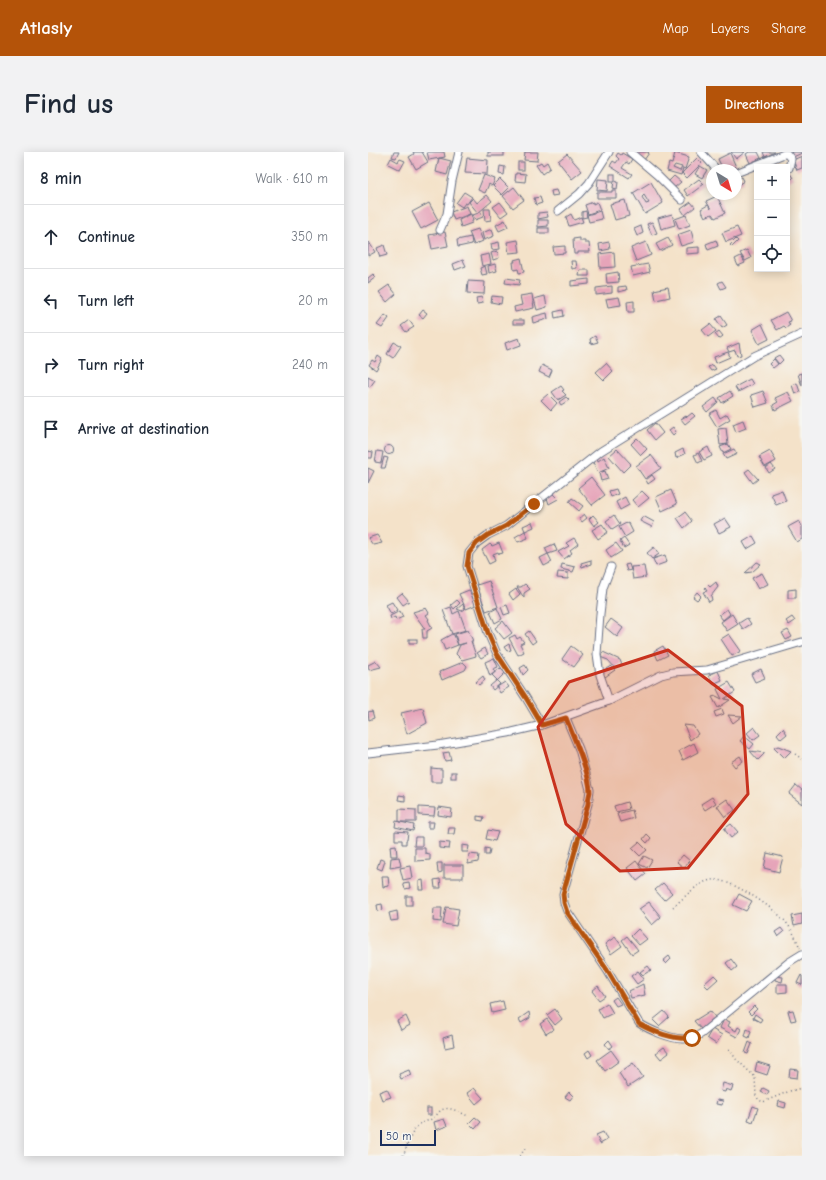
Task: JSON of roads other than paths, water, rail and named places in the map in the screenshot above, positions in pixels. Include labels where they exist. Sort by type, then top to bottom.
[{"type":"street","points":[[440,230],[447,214],[452,181],[459,152]]},
{"type":"street","points":[[558,211],[579,194],[589,183],[609,152]]},
{"type":"street","points":[[630,152],[657,175],[682,200]]},
{"type":"street","points":[[701,152],[712,164]]},
{"type":"street","points":[[742,170],[784,153],[791,159],[790,164]]},
{"type":"street","points":[[542,725],[497,654],[488,633],[467,566],[467,561],[472,548],[488,535],[506,526],[601,451],[754,356],[802,334]]},
{"type":"street","points":[[609,701],[600,675],[597,654],[603,588],[611,568]]},
{"type":"street","points":[[368,753],[454,742],[542,725],[566,718],[609,701],[661,675],[673,672],[707,670],[802,642]]},
{"type":"street","points":[[566,718],[579,749],[590,790],[588,804],[563,894],[564,903],[567,912],[607,970],[639,1024],[646,1028],[676,1038],[692,1038],[701,1034],[802,952]]}]
